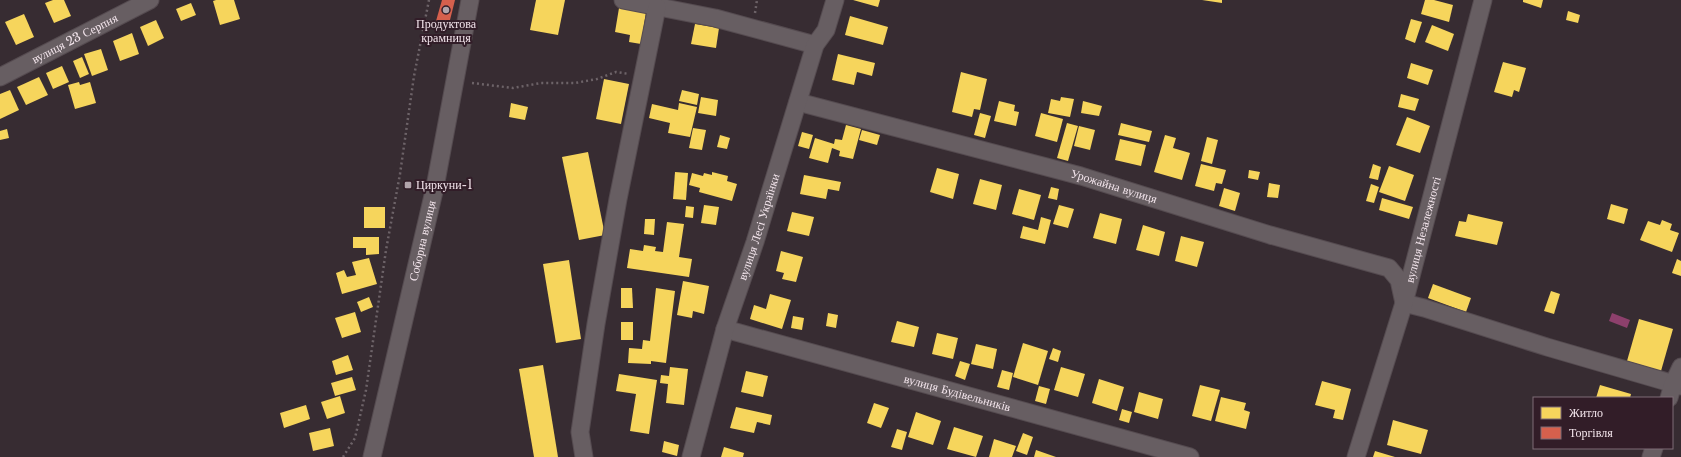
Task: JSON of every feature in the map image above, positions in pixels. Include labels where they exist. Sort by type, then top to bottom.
[{"type":"street","name":"вулиця 23 Серпня","points":[[0,77],[150,0]]},
{"type":"street","name":"Соборна вулиця","points":[[372,457],[435,187],[470,0]]},
{"type":"street","points":[[623,0],[714,18],[815,45]]},
{"type":"street","name":"вулиця Лесі Українки","points":[[691,457],[725,329],[755,242],[815,45],[826,30],[835,0]]},
{"type":"street","name":"вулиця Незалежності","points":[[1356,457],[1404,304],[1483,0]]},
{"type":"street","points":[[584,457],[580,432],[595,332],[618,199],[657,7]]},
{"type":"street","name":"Урожайна вулиця","points":[[798,102],[929,135],[1081,176],[1270,235],[1389,268],[1399,280],[1404,304]]},
{"type":"street","points":[[1404,304],[1424,308],[1674,389],[1681,367]]},
{"type":"street","name":"вулиця Будівельників","points":[[725,329],[1190,457]]},
{"type":"path","points":[[343,457],[355,438],[366,390],[386,250],[400,174],[414,76],[429,0]]},
{"type":"path","points":[[472,83],[514,88],[541,83],[575,83],[597,79],[616,72],[643,75]]},
{"type":"shaded area","points":[[1612,313],[1630,320],[1627,328],[1609,321]]},
{"type":"building: Житло","points":[[53,0],[64,0],[71,16],[54,23],[45,3]]},
{"type":"building: Житло","points":[[234,0],[240,19],[220,25],[213,1]]},
{"type":"building: Житло","points":[[536,0],[565,0],[558,35],[530,30]]},
{"type":"building: Житло","points":[[853,0],[880,0],[878,7]]},
{"type":"building: Житло","points":[[1202,0],[1222,0],[1222,3]]},
{"type":"building: Житло","points":[[1425,0],[1434,0],[1453,5],[1449,22],[1421,14]]},
{"type":"building: Житло","points":[[1523,0],[1543,0],[1541,8],[1523,2]]},
{"type":"building: Житло","points":[[191,3],[196,15],[181,21],[176,9]]},
{"type":"building: Житло","points":[[619,8],[646,12],[641,44],[629,42],[630,35],[615,32]]},
{"type":"building: Житло","points":[[1568,11],[1580,15],[1578,23],[1566,20]]},
{"type":"building: Житло","points":[[24,14],[34,37],[16,45],[5,22]]},
{"type":"building: Житло","points":[[850,16],[888,27],[883,45],[845,35]]},
{"type":"building: Житло","points":[[1411,19],[1422,22],[1415,43],[1405,39]]},
{"type":"building: Житло","points":[[156,20],[164,38],[148,46],[140,27]]},
{"type":"building: Житло","points":[[695,24],[719,28],[716,48],[691,44]]},
{"type":"building: Житло","points":[[1432,25],[1454,34],[1448,51],[1425,42]]},
{"type":"building: Житло","points":[[132,33],[139,54],[120,61],[113,41]]},
{"type":"building: Житло","points":[[101,49],[108,70],[92,76],[84,54]]},
{"type":"building: Житло","points":[[838,54],[875,63],[872,76],[857,72],[854,85],[832,80]]},
{"type":"building: Житло","points":[[82,57],[89,74],[80,78],[73,61]]},
{"type":"building: Житло","points":[[1503,62],[1526,68],[1519,92],[1514,90],[1512,97],[1494,92]]},
{"type":"building: Житло","points":[[1411,63],[1433,70],[1428,85],[1407,78]]},
{"type":"building: Житло","points":[[62,66],[69,82],[53,89],[46,73]]},
{"type":"building: Житло","points":[[961,72],[987,79],[980,110],[974,109],[972,117],[952,112]]},
{"type":"building: Житло","points":[[39,77],[48,95],[26,105],[17,87]]},
{"type":"building: Житло","points":[[604,79],[629,84],[621,124],[596,119]]},
{"type":"building: Житло","points":[[79,82],[80,85],[90,82],[96,103],[75,109],[68,85]]},
{"type":"building: Житло","points":[[10,90],[19,110],[0,119],[0,94]]},
{"type":"building: Житло","points":[[682,90],[699,94],[697,105],[679,101]]},
{"type":"building: Житло","points":[[1401,94],[1419,99],[1415,111],[1398,107]]},
{"type":"building: Житло","points":[[701,97],[718,100],[716,116],[698,113]]},
{"type":"building: Житло","points":[[1061,97],[1074,99],[1070,117],[1048,113],[1051,99],[1060,101]]},
{"type":"building: Житло","points":[[999,101],[1015,105],[1014,111],[1019,112],[1016,126],[994,121]]},
{"type":"building: Житло","points":[[1083,101],[1102,106],[1099,116],[1081,113]]},
{"type":"building: Житло","points":[[511,103],[528,107],[525,120],[509,117]]},
{"type":"building: Житло","points":[[679,103],[697,107],[690,137],[668,133],[670,123],[649,118],[652,104],[678,110]]},
{"type":"building: Житло","points":[[980,113],[991,116],[985,138],[974,135]]},
{"type":"building: Житло","points":[[1041,113],[1063,119],[1057,142],[1035,136]]},
{"type":"building: Житло","points":[[1407,117],[1430,126],[1420,153],[1396,145]]},
{"type":"building: Житло","points":[[1067,123],[1078,126],[1068,161],[1057,158]]},
{"type":"building: Житло","points":[[1121,123],[1152,131],[1149,142],[1118,135]]},
{"type":"building: Житло","points":[[846,125],[861,129],[853,159],[839,156],[840,151],[832,148],[828,163],[809,158],[815,138],[834,144],[835,139],[842,140]]},
{"type":"building: Житло","points":[[1079,126],[1095,130],[1090,150],[1074,146]]},
{"type":"building: Житло","points":[[693,128],[706,130],[702,150],[689,148]]},
{"type":"building: Житло","points":[[7,129],[9,138],[0,140],[0,131]]},
{"type":"building: Житло","points":[[862,130],[880,135],[877,145],[859,140]]},
{"type":"building: Житло","points":[[802,132],[813,135],[809,149],[798,146]]},
{"type":"building: Житло","points":[[720,135],[730,138],[727,149],[717,147]]},
{"type":"building: Житло","points":[[1165,135],[1176,138],[1173,148],[1190,153],[1182,180],[1154,172]]},
{"type":"building: Житло","points":[[1207,137],[1218,140],[1212,164],[1201,161]]},
{"type":"building: Житло","points":[[1120,139],[1146,145],[1141,166],[1115,160]]},
{"type":"building: Житло","points":[[588,152],[605,235],[579,240],[562,157]]},
{"type":"building: Житло","points":[[1201,164],[1226,170],[1222,184],[1216,183],[1214,191],[1195,186]]},
{"type":"building: Житло","points":[[1373,164],[1381,167],[1378,180],[1369,178]]},
{"type":"building: Житло","points":[[1389,166],[1414,175],[1405,201],[1379,192]]},
{"type":"building: Житло","points":[[937,168],[959,174],[953,199],[930,192]]},
{"type":"building: Житло","points":[[1249,170],[1260,172],[1258,180],[1248,178]]},
{"type":"building: Житло","points":[[675,172],[688,173],[686,200],[673,199]]},
{"type":"building: Житло","points":[[712,172],[728,176],[727,181],[737,184],[732,201],[699,192],[700,188],[689,185],[692,173],[703,176],[704,173],[712,175]]},
{"type":"building: Житло","points":[[804,175],[841,182],[839,191],[828,189],[826,199],[800,194]]},
{"type":"building: Житло","points":[[980,179],[1002,185],[996,210],[973,204]]},
{"type":"building: Житло","points":[[1269,183],[1280,185],[1278,198],[1267,197]]},
{"type":"building: Житло","points":[[1371,184],[1379,187],[1374,203],[1366,201]]},
{"type":"building: Житло","points":[[1051,187],[1059,189],[1057,200],[1048,198]]},
{"type":"building: Житло","points":[[1224,188],[1240,193],[1235,211],[1219,206]]},
{"type":"building: Житло","points":[[1019,189],[1041,195],[1034,220],[1012,214]]},
{"type":"building: Житло","points":[[1382,198],[1413,207],[1409,219],[1379,210]]},
{"type":"building: Житло","points":[[1611,204],[1628,209],[1624,224],[1607,219]]},
{"type":"building: Житло","points":[[704,205],[719,207],[716,225],[701,223]]},
{"type":"building: Житло","points":[[1059,205],[1074,209],[1068,228],[1053,224]]},
{"type":"building: Житло","points":[[686,206],[694,207],[693,218],[685,217]]},
{"type":"building: Житло","points":[[364,207],[385,207],[385,228],[364,228]]},
{"type":"building: Житло","points":[[792,212],[814,217],[809,236],[787,231]]},
{"type":"building: Житло","points":[[1100,213],[1122,219],[1116,244],[1093,238]]},
{"type":"building: Житло","points":[[1468,214],[1503,222],[1497,245],[1455,236],[1459,221],[1466,222]]},
{"type":"building: Житло","points":[[1041,217],[1051,220],[1045,244],[1020,238],[1023,226],[1038,230]]},
{"type":"building: Житло","points":[[645,219],[655,219],[654,235],[644,234]]},
{"type":"building: Житло","points":[[1662,220],[1672,224],[1670,230],[1679,233],[1672,252],[1640,240],[1648,221],[1660,225]]},
{"type":"building: Житло","points":[[667,222],[684,224],[679,257],[692,259],[689,277],[627,268],[630,249],[643,251],[644,245],[656,247],[655,251],[663,252]]},
{"type":"building: Житло","points":[[1143,225],[1165,232],[1159,256],[1136,250]]},
{"type":"building: Житло","points":[[1181,236],[1204,242],[1197,267],[1175,261]]},
{"type":"building: Житло","points":[[353,237],[379,237],[379,254],[366,255],[366,248],[353,248]]},
{"type":"building: Житло","points":[[781,251],[803,257],[796,282],[782,279],[784,273],[776,271]]},
{"type":"building: Житло","points":[[369,258],[377,284],[342,294],[336,273],[344,270],[347,277],[356,275],[352,262]]},
{"type":"building: Житло","points":[[1677,259],[1681,261],[1681,276],[1672,273]]},
{"type":"building: Житло","points":[[569,260],[581,339],[556,343],[543,264]]},
{"type":"building: Житло","points":[[683,281],[709,286],[704,314],[693,311],[692,318],[677,315]]},
{"type":"building: Житло","points":[[1433,284],[1471,298],[1466,312],[1428,298]]},
{"type":"building: Житло","points":[[621,288],[632,288],[633,308],[621,308]]},
{"type":"building: Житло","points":[[656,288],[675,291],[666,363],[651,361],[651,364],[628,363],[629,348],[642,349],[643,340],[650,341]]},
{"type":"building: Житло","points":[[1551,291],[1560,294],[1554,314],[1544,311]]},
{"type":"building: Житло","points":[[770,294],[791,300],[782,329],[750,319],[754,305],[766,309]]},
{"type":"building: Житло","points":[[369,297],[373,307],[361,312],[357,302]]},
{"type":"building: Житло","points":[[355,312],[361,332],[342,338],[335,318]]},
{"type":"building: Житло","points":[[828,313],[838,315],[836,328],[826,326]]},
{"type":"building: Житло","points":[[793,316],[804,318],[802,330],[791,328]]},
{"type":"building: Житло","points":[[1639,319],[1673,329],[1661,371],[1627,361]]},
{"type":"building: Житло","points":[[897,321],[919,327],[914,347],[891,342]]},
{"type":"building: Житло","points":[[621,322],[633,322],[633,340],[621,340]]},
{"type":"building: Житло","points":[[937,333],[958,338],[953,359],[932,354]]},
{"type":"building: Житло","points":[[1023,343],[1048,351],[1038,385],[1013,377]]},
{"type":"building: Житло","points":[[976,344],[997,349],[993,369],[971,364]]},
{"type":"building: Житло","points":[[1053,348],[1061,351],[1058,362],[1049,359]]},
{"type":"building: Житло","points":[[348,355],[353,370],[336,375],[332,361]]},
{"type":"building: Житло","points":[[960,361],[970,364],[965,380],[955,376]]},
{"type":"building: Житло","points":[[543,365],[558,457],[534,457],[519,369]]},
{"type":"building: Житло","points":[[670,367],[688,369],[684,405],[666,403],[668,384],[660,383],[661,375],[669,376]]},
{"type":"building: Житло","points":[[1061,367],[1085,374],[1078,397],[1054,390]]},
{"type":"building: Житло","points":[[1002,370],[1013,373],[1009,390],[997,387]]},
{"type":"building: Житло","points":[[746,371],[768,376],[763,397],[741,392]]},
{"type":"building: Житло","points":[[619,374],[657,380],[649,434],[630,431],[636,394],[616,391]]},
{"type":"building: Житло","points":[[352,377],[356,390],[335,396],[331,383]]},
{"type":"building: Житло","points":[[1099,379],[1124,387],[1117,411],[1092,403]]},
{"type":"building: Житло","points":[[1322,381],[1351,389],[1343,420],[1333,418],[1335,410],[1315,405]]},
{"type":"building: Житло","points":[[1200,385],[1220,390],[1211,421],[1192,416]]},
{"type":"building: Житло","points":[[1600,385],[1631,394],[1630,397],[1596,397]]},
{"type":"building: Житло","points":[[1039,386],[1050,389],[1046,404],[1035,401]]},
{"type":"building: Житло","points":[[1139,392],[1163,399],[1158,419],[1134,412]]},
{"type":"building: Житло","points":[[340,396],[345,413],[327,419],[321,402]]},
{"type":"building: Житло","points":[[1221,397],[1246,403],[1244,410],[1250,412],[1246,429],[1215,421]]},
{"type":"building: Житло","points":[[874,403],[889,408],[881,428],[867,423]]},
{"type":"building: Житло","points":[[306,405],[310,419],[284,428],[280,413]]},
{"type":"building: Житло","points":[[736,407],[772,415],[770,425],[757,422],[754,433],[730,428]]},
{"type":"building: Житло","points":[[1122,409],[1132,412],[1129,423],[1119,420]]},
{"type":"building: Житло","points":[[916,412],[941,421],[933,445],[908,437]]},
{"type":"building: Житло","points":[[1393,420],[1428,430],[1421,454],[1387,445]]},
{"type":"building: Житло","points":[[954,427],[983,436],[976,457],[947,449]]},
{"type":"building: Житло","points":[[330,428],[334,446],[313,451],[309,433]]},
{"type":"building: Житло","points":[[897,429],[907,432],[902,450],[891,447]]},
{"type":"building: Житло","points":[[1023,433],[1033,437],[1027,455],[1016,451]]},
{"type":"building: Житло","points":[[994,439],[1016,446],[1012,457],[989,457]]},
{"type":"building: Житло","points":[[664,441],[679,445],[677,456],[662,452]]},
{"type":"building: Житло","points":[[724,447],[744,453],[743,457],[721,457]]},
{"type":"building: Житло","points":[[1036,450],[1056,457],[1034,457]]},
{"type":"building: Житло","points":[[1375,451],[1395,457],[1373,457]]},
{"type":"building: Торгівля","name":"Продуктова крамниця","points":[[442,0],[455,0],[449,24],[436,21]]},
{"type":"place","name":"Продуктова крамниця","points":[[446,10]]},
{"type":"place","name":"Циркуни-1","points":[[408,185]]}]
